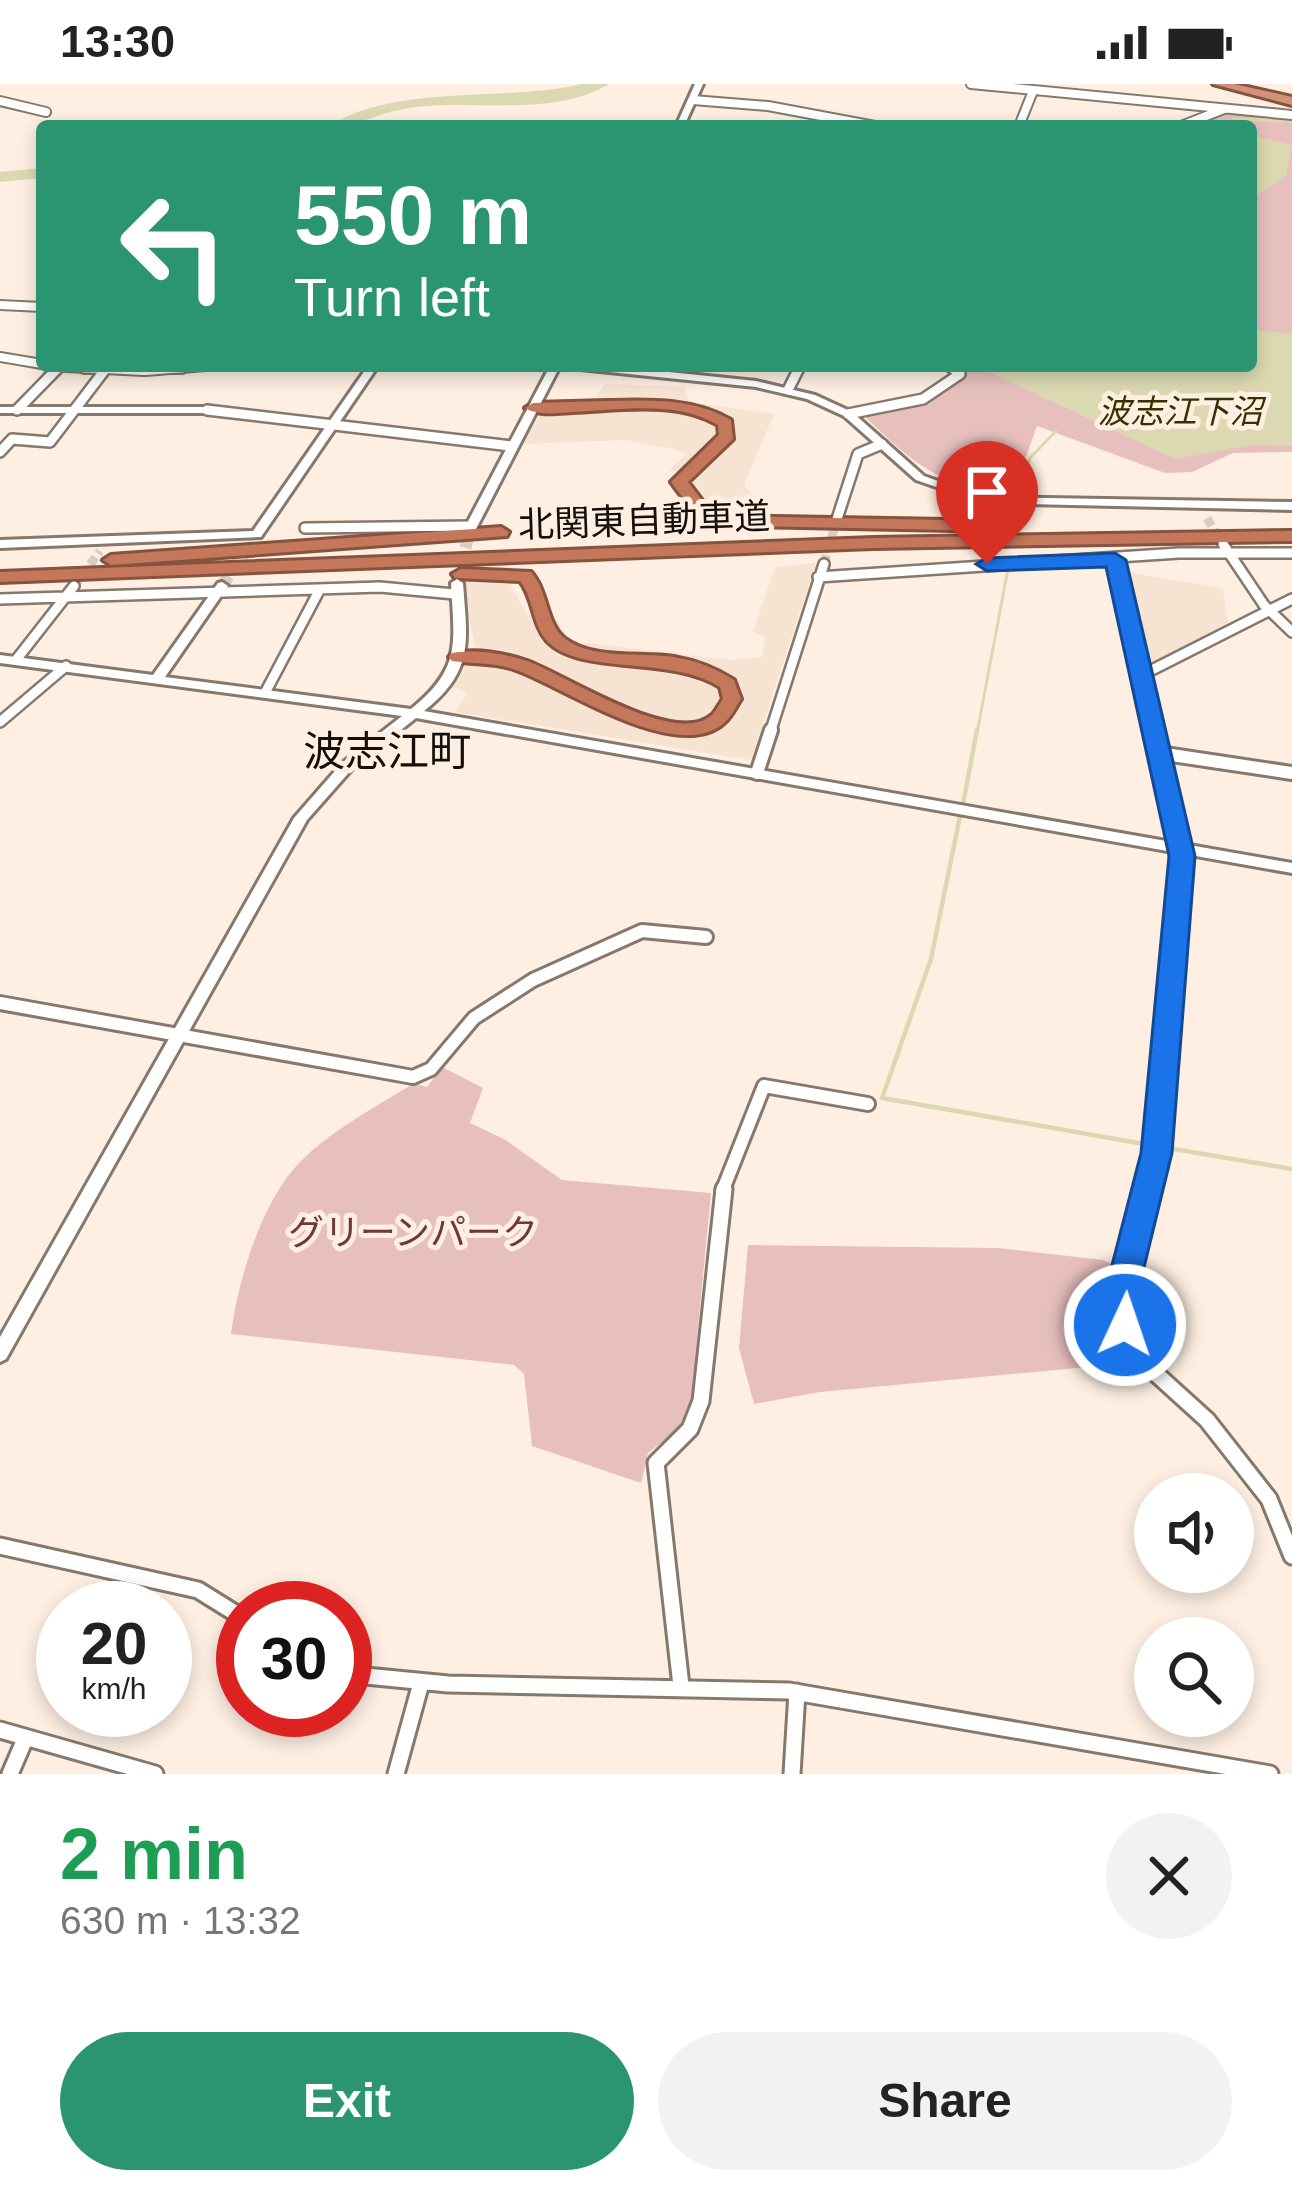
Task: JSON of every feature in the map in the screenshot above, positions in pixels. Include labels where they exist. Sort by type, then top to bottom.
[{"type":"highway","points":[[1219,84],[1292,99]]},
{"type":"highway","points":[[1238,84],[1292,99]]},
{"type":"highway","points":[[533,408],[681,406],[717,415],[726,423],[728,436],[679,482],[700,514],[715,522],[1067,527]]},
{"type":"highway","points":[[533,408],[580,414],[683,410],[716,420],[722,427],[718,440],[672,477]]},
{"type":"highway","name":"北関東自動車道","points":[[0,566],[1067,527],[1292,525]]},
{"type":"highway","points":[[45,565],[501,532]]},
{"type":"highway","points":[[769,562],[1197,536]]},
{"type":"highway","name":"北関東自動車道","points":[[0,577],[873,543],[1292,536]]},
{"type":"highway","points":[[172,572],[516,574],[532,582],[545,627],[556,642],[584,652],[704,670],[728,684],[733,699],[726,713],[712,723],[665,728],[526,667],[458,657]]},
{"type":"highway","points":[[458,657],[524,672],[663,733],[708,731],[739,708],[740,693],[726,674],[695,663],[576,646],[556,633],[554,613]]},
{"type":"street","points":[[683,120],[699,84]]},
{"type":"street","points":[[977,84],[1292,115]]},
{"type":"street","points":[[1021,120],[1033,92]]},
{"type":"street","points":[[693,100],[768,106],[843,120]]},
{"type":"street","points":[[0,101],[46,112]]},
{"type":"street","points":[[1197,120],[1224,110]]},
{"type":"street","points":[[0,305],[36,307]]},
{"type":"street","points":[[0,357],[36,364]]},
{"type":"street","points":[[17,410],[45,372]]},
{"type":"street","points":[[0,452],[12,439],[50,442],[103,372]]},
{"type":"street","points":[[0,544],[104,546],[253,539],[370,372]]},
{"type":"street","points":[[305,528],[470,527],[552,372]]},
{"type":"street","points":[[632,372],[788,390],[848,414],[920,478],[983,500],[1203,512],[1292,506]]},
{"type":"street","points":[[788,390],[797,372]]},
{"type":"street","points":[[848,414],[929,395],[959,377],[954,372]]},
{"type":"street","points":[[0,410],[207,410],[511,446]]},
{"type":"street","points":[[837,519],[858,454],[882,444]]},
{"type":"street","points":[[1226,550],[1270,611],[1292,632]]},
{"type":"street","points":[[818,577],[1226,550],[1292,553]]},
{"type":"street","points":[[1115,560],[1180,848],[1156,1153],[1121,1313],[1143,1362],[1207,1420],[1269,1499],[1292,1556]]},
{"type":"street","points":[[757,773],[824,564]]},
{"type":"street","points":[[8,660],[74,586]]},
{"type":"street","points":[[0,599],[380,586],[456,589],[458,657],[443,687],[363,751],[309,807],[0,1354]]},
{"type":"street","points":[[265,693],[320,589]]},
{"type":"street","points":[[158,678],[220,590]]},
{"type":"street","points":[[1140,676],[1292,599]]},
{"type":"street","points":[[8,660],[413,713],[1292,868]]},
{"type":"street","points":[[0,722],[65,666]]},
{"type":"street","points":[[1158,753],[1292,773]]},
{"type":"street","points":[[0,1003],[413,1077],[430,1070],[474,1018],[533,980],[642,931],[706,937]]},
{"type":"street","points":[[681,1686],[656,1463],[690,1429],[701,1401],[718,1204],[764,1086],[868,1104]]},
{"type":"street","points":[[0,1546],[186,1587],[216,1603]]},
{"type":"street","points":[[372,1677],[421,1683],[797,1692],[1270,1774]]},
{"type":"street","points":[[396,1774],[421,1683]]},
{"type":"street","points":[[792,1774],[797,1692]]},
{"type":"street","points":[[0,1730],[155,1774]]},
{"type":"street","points":[[10,1774],[25,1739]]},
{"type":"shaded area","points":[[605,384],[685,387],[689,402],[774,414],[744,485],[773,516],[724,516],[684,478],[686,474],[669,470],[687,454],[673,449],[626,440],[522,444],[547,403],[588,408]]},
{"type":"shaded area","points":[[816,563],[751,760],[455,712],[468,692],[452,687],[476,650],[462,591],[466,582],[509,582],[527,615],[557,620],[567,636],[579,642],[731,660],[762,657],[765,637],[753,632],[775,567]]},
{"type":"shaded area","points":[[1125,572],[1223,588],[1228,626],[1150,669]]},
{"type":"green space","points":[[1226,111],[1292,117],[1292,452],[1233,453],[1192,472],[1165,473],[1037,426],[1012,496],[965,486],[929,470],[861,413],[940,393],[964,379],[959,372],[1257,372],[1257,120],[1209,120]]},
{"type":"green space","name":"グリーンパーク","points":[[442,1067],[483,1088],[470,1123],[504,1139],[562,1180],[711,1193],[691,1400],[685,1424],[648,1453],[641,1483],[532,1446],[524,1374],[514,1365],[231,1334],[253,1243],[285,1180],[339,1130],[414,1083],[427,1087]]},
{"type":"green space","points":[[748,1245],[999,1248],[1103,1260],[1116,1266],[1109,1309],[1130,1363],[820,1392],[754,1404],[739,1348]]},
{"type":"water","points":[[1257,136],[1292,145],[1286,176],[1257,195]]},
{"type":"water","name":"波志江下沼","points":[[1257,331],[1292,334],[1292,446],[1251,445],[1175,459],[989,372],[1257,372]]},
{"type":"waterway","points":[[355,120],[394,106],[541,98],[601,84]]},
{"type":"waterway","points":[[1233,120],[1292,121]]},
{"type":"waterway","points":[[0,177],[36,174]]},
{"type":"waterway","points":[[1015,495],[1030,458],[1056,431]]},
{"type":"waterway","points":[[977,733],[1008,569]]},
{"type":"waterway","points":[[963,804],[977,730]]},
{"type":"waterway","points":[[960,816],[931,959],[882,1098],[1144,1144]]},
{"type":"waterway","points":[[1174,1149],[1292,1169]]},
{"type":"tunnel","points":[[1207,518],[1222,543]]},
{"type":"tunnel","points":[[824,564],[837,519]]},
{"type":"tunnel","points":[[457,583],[470,529]]},
{"type":"tunnel","points":[[222,586],[250,545]]},
{"type":"tunnel","points":[[74,586],[100,551]]},
{"type":"district","name":"波志江町","points":[[387,751]]},
{"type":"route","points":[[987,564],[1115,560],[1182,856],[1154,1172],[1120,1296],[1125,1325]]}]
